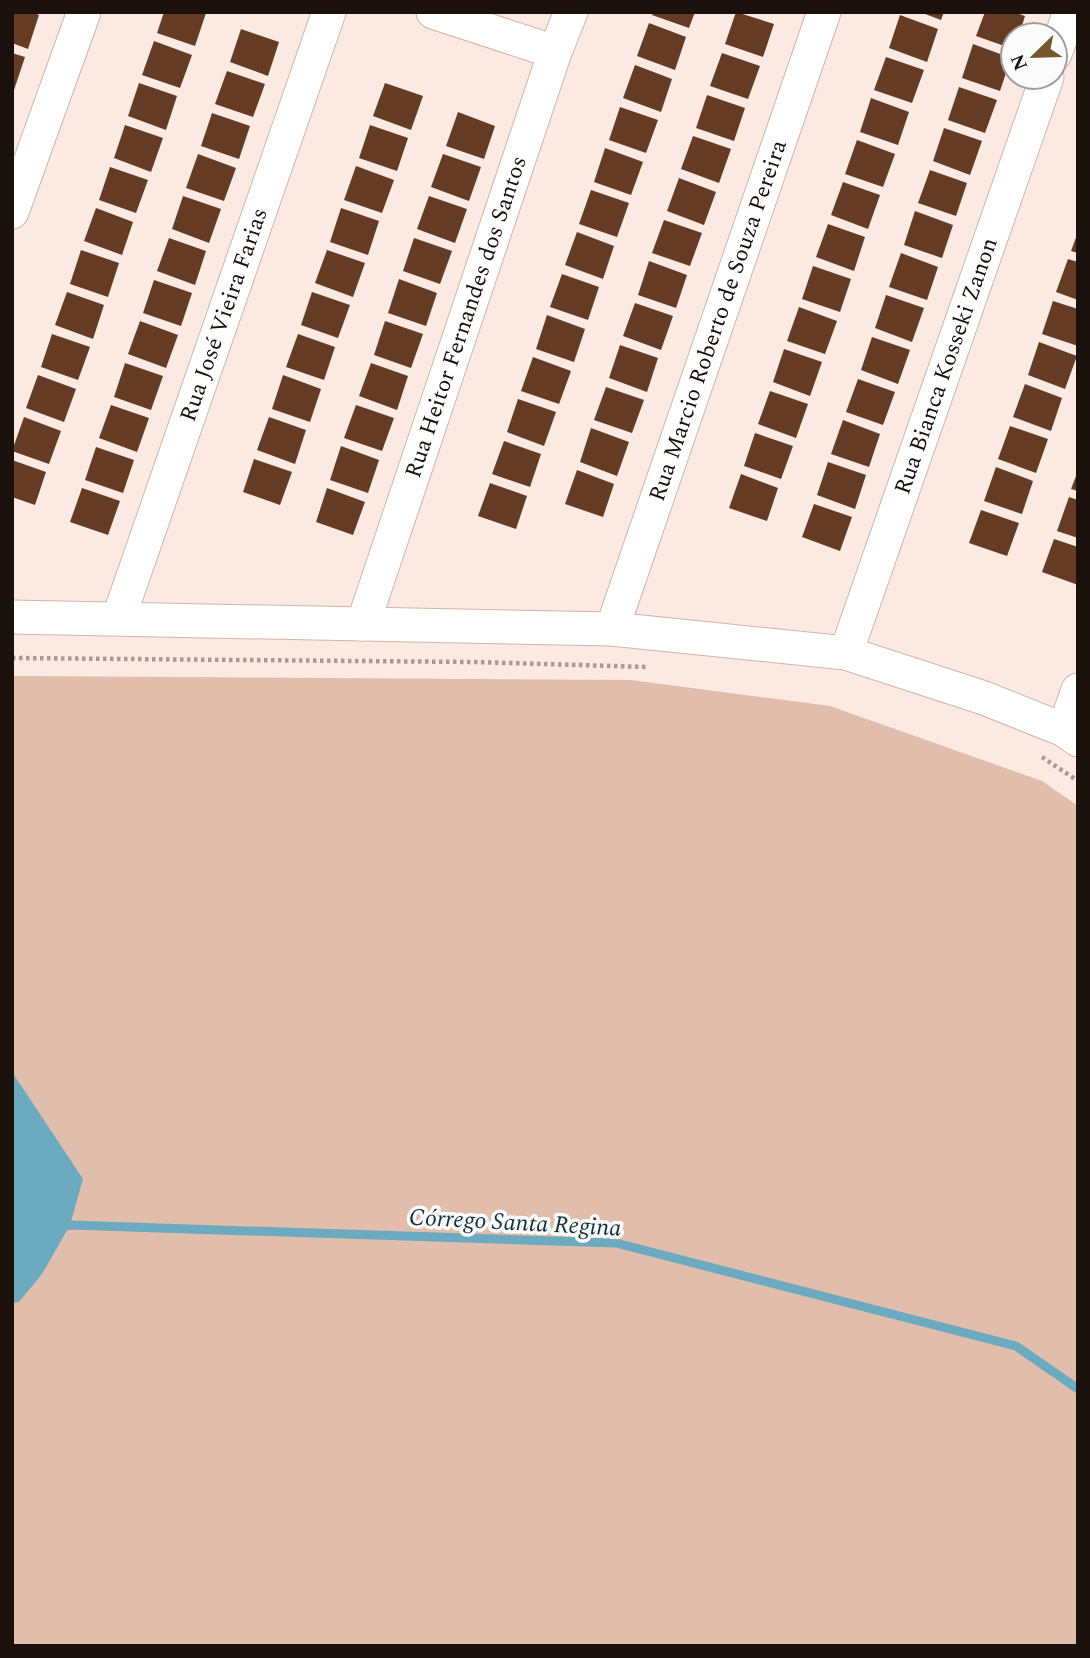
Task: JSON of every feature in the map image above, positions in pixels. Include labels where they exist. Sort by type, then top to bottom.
[{"type":"street","points":[[12,212],[84,12]]},
{"type":"street","name":"Rua José Vieira Farias","points":[[119,617],[329,12]]},
{"type":"street","points":[[433,12],[555,52]]},
{"type":"street","name":"Rua Heitor Fernandes dos Santos","points":[[363,624],[555,52],[571,12]]},
{"type":"street","name":"Rua Marcio Roberto de Souza Pereira","points":[[612,629],[824,12]]},
{"type":"street","name":"Rua Bianca Kosseki Zanon","points":[[846,653],[1042,91]]},
{"type":"street","points":[[12,617],[119,617],[612,629],[846,653],[984,698],[1071,735],[1078,690]]},
{"type":"path","points":[[12,658],[474,662],[653,667]]},
{"type":"path","points":[[1040,756],[1078,781]]},
{"type":"shaded area","points":[[12,676],[631,680],[830,706],[1042,781],[1078,806],[1078,1646],[12,1646]]},
{"type":"water","points":[[12,1072],[83,1179],[70,1225],[42,1274],[19,1302],[12,1303]]},
{"type":"building","points":[[12,12],[39,15],[28,49],[12,43]]},
{"type":"building","points":[[164,12],[206,13],[195,46],[157,33]]},
{"type":"building","points":[[653,12],[695,12],[689,28],[652,15]]},
{"type":"building","points":[[736,12],[774,24],[763,57],[725,44]]},
{"type":"building","points":[[920,12],[944,12],[941,20]]},
{"type":"building","points":[[985,12],[1014,12],[1025,16],[1023,21],[999,21],[999,44],[976,36]]},
{"type":"building","points":[[900,15],[938,29],[927,62],[889,48]]},
{"type":"building","points":[[649,23],[686,37],[675,70],[637,56]]},
{"type":"building","points":[[241,29],[279,42],[268,76],[230,62]]},
{"type":"building","points":[[154,41],[192,55],[180,88],[142,75]]},
{"type":"building","points":[[973,44],[999,54],[999,91],[962,78]]},
{"type":"building","points":[[12,53],[25,57],[13,93],[12,93]]},
{"type":"building","points":[[722,53],[760,66],[748,99],[710,86]]},
{"type":"building","points":[[886,57],[924,70],[912,103],[874,90]]},
{"type":"building","points":[[635,65],[672,79],[661,112],[623,98]]},
{"type":"building","points":[[227,71],[265,84],[253,117],[215,104]]},
{"type":"building","points":[[139,83],[177,96],[166,130],[128,116]]},
{"type":"building","points":[[385,83],[423,96],[411,130],[373,116]]},
{"type":"building","points":[[959,87],[997,100],[985,133],[948,120]]},
{"type":"building","points":[[707,95],[745,108],[734,141],[696,128]]},
{"type":"building","points":[[871,98],[909,112],[898,145],[860,132]]},
{"type":"building","points":[[620,107],[658,120],[646,153],[609,140]]},
{"type":"building","points":[[458,112],[495,126],[484,159],[446,146]]},
{"type":"building","points":[[212,113],[250,126],[239,159],[201,146]]},
{"type":"building","points":[[125,125],[163,138],[151,172],[114,158]]},
{"type":"building","points":[[370,125],[408,138],[397,171],[359,158]]},
{"type":"building","points":[[944,128],[982,141],[970,175],[933,161]]},
{"type":"building","points":[[693,136],[731,149],[719,183],[681,169]]},
{"type":"building","points":[[857,140],[895,154],[883,187],[845,174]]},
{"type":"building","points":[[605,148],[643,162],[631,195],[594,182]]},
{"type":"building","points":[[198,154],[236,168],[224,201],[186,188]]},
{"type":"building","points":[[443,154],[481,167],[469,201],[431,187]]},
{"type":"building","points":[[356,166],[394,180],[382,213],[344,200]]},
{"type":"building","points":[[110,167],[148,180],[136,213],[99,200]]},
{"type":"building","points":[[930,170],[967,183],[956,216],[918,203]]},
{"type":"building","points":[[679,178],[716,192],[704,225],[667,211]]},
{"type":"building","points":[[843,182],[880,195],[868,229],[831,215]]},
{"type":"building","points":[[591,190],[629,203],[617,237],[579,224]]},
{"type":"building","points":[[183,196],[221,209],[209,243],[172,229]]},
{"type":"building","points":[[429,196],[467,209],[455,243],[417,229]]},
{"type":"building","points":[[96,208],[133,222],[122,255],[84,241]]},
{"type":"building","points":[[341,208],[379,221],[368,255],[330,242]]},
{"type":"building","points":[[915,211],[953,225],[942,258],[904,245]]},
{"type":"building","points":[[664,220],[702,233],[690,266],[652,253]]},
{"type":"building","points":[[828,224],[865,237],[854,271],[816,257]]},
{"type":"building","points":[[577,232],[614,246],[603,279],[565,265]]},
{"type":"building","points":[[1078,232],[1078,253],[1071,251]]},
{"type":"building","points":[[169,238],[206,251],[195,285],[157,271]]},
{"type":"building","points":[[414,238],[452,251],[440,284],[403,271]]},
{"type":"building","points":[[81,250],[119,263],[108,297],[70,284]]},
{"type":"building","points":[[327,250],[365,263],[353,297],[315,283]]},
{"type":"building","points":[[901,253],[938,267],[927,300],[889,287]]},
{"type":"building","points":[[1068,259],[1078,262],[1078,300],[1056,292]]},
{"type":"building","points":[[649,261],[687,275],[676,308],[638,295]]},
{"type":"building","points":[[813,266],[851,279],[840,312],[802,299]]},
{"type":"building","points":[[562,274],[599,287],[588,320],[550,307]]},
{"type":"building","points":[[399,279],[437,293],[426,326],[388,313]]},
{"type":"building","points":[[154,280],[192,293],[181,326],[143,313]]},
{"type":"building","points":[[67,292],[104,305],[93,339],[55,325]]},
{"type":"building","points":[[312,292],[350,305],[338,338],[301,325]]},
{"type":"building","points":[[886,295],[924,308],[912,342],[875,328]]},
{"type":"building","points":[[1053,301],[1078,309],[1078,346],[1042,334]]},
{"type":"building","points":[[635,303],[673,316],[661,350],[623,336]]},
{"type":"building","points":[[799,307],[837,321],[825,354],[787,341]]},
{"type":"building","points":[[547,315],[585,329],[574,362],[536,349]]},
{"type":"building","points":[[140,321],[178,335],[166,368],[128,354]]},
{"type":"building","points":[[385,321],[423,334],[411,368],[374,355]]},
{"type":"building","points":[[52,334],[90,347],[78,380],[41,367]]},
{"type":"building","points":[[298,334],[335,347],[324,380],[286,367]]},
{"type":"building","points":[[872,337],[910,350],[898,384],[861,370]]},
{"type":"building","points":[[1039,342],[1077,356],[1065,389],[1028,375]]},
{"type":"building","points":[[620,345],[658,358],[647,392],[609,378]]},
{"type":"building","points":[[784,349],[822,362],[810,396],[773,382]]},
{"type":"building","points":[[533,357],[571,371],[559,404],[521,391]]},
{"type":"building","points":[[125,363],[163,376],[151,410],[114,397]]},
{"type":"building","points":[[371,363],[408,376],[397,410],[359,396]]},
{"type":"building","points":[[38,375],[76,389],[64,422],[26,408]]},
{"type":"building","points":[[283,375],[321,389],[310,422],[272,409]]},
{"type":"building","points":[[858,379],[895,392],[883,425],[846,412]]},
{"type":"building","points":[[1025,384],[1062,398],[1051,431],[1013,417]]},
{"type":"building","points":[[606,387],[644,400],[632,433],[594,420]]},
{"type":"building","points":[[770,391],[808,404],[796,438],[758,424]]},
{"type":"building","points":[[518,399],[556,412],[544,446],[507,432]]},
{"type":"building","points":[[111,405],[149,418],[137,452],[99,438]]},
{"type":"building","points":[[356,405],[394,418],[382,451],[344,438]]},
{"type":"building","points":[[24,417],[61,431],[49,464],[12,451]]},
{"type":"building","points":[[269,417],[306,430],[295,464],[257,450]]},
{"type":"building","points":[[843,420],[880,434],[869,467],[831,454]]},
{"type":"building","points":[[1010,426],[1048,439],[1036,473],[998,459]]},
{"type":"building","points":[[591,428],[629,442],[617,476],[580,462]]},
{"type":"building","points":[[755,433],[793,446],[781,479],[744,466]]},
{"type":"building","points":[[504,441],[541,454],[530,487],[492,474]]},
{"type":"building","points":[[341,446],[379,460],[368,493],[330,480]]},
{"type":"building","points":[[96,447],[134,460],[123,493],[85,480]]},
{"type":"building","points":[[254,459],[292,472],[280,505],[243,492]]},
{"type":"building","points":[[12,460],[46,472],[35,505],[12,497]]},
{"type":"building","points":[[828,462],[866,475],[855,509],[817,495]]},
{"type":"building","points":[[996,467],[1033,481],[1022,514],[984,501]]},
{"type":"building","points":[[577,470],[614,484],[603,517],[565,504]]},
{"type":"building","points":[[1078,471],[1078,491],[1071,489]]},
{"type":"building","points":[[741,474],[778,488],[767,521],[729,508]]},
{"type":"building","points":[[490,483],[527,496],[516,529],[478,516]]},
{"type":"building","points":[[82,488],[120,501],[108,535],[70,522]]},
{"type":"building","points":[[327,488],[365,502],[353,535],[316,522]]},
{"type":"building","points":[[1069,497],[1078,500],[1078,538],[1057,531]]},
{"type":"building","points":[[814,504],[852,517],[840,551],[802,537]]},
{"type":"building","points":[[981,510],[1019,523],[1007,556],[969,543]]},
{"type":"building","points":[[1054,539],[1078,547],[1078,585],[1042,572]]},
{"type":"waterway","name":"Córrego Santa Regina","points":[[60,1228],[70,1225],[616,1243],[1016,1346],[1078,1389]]}]
